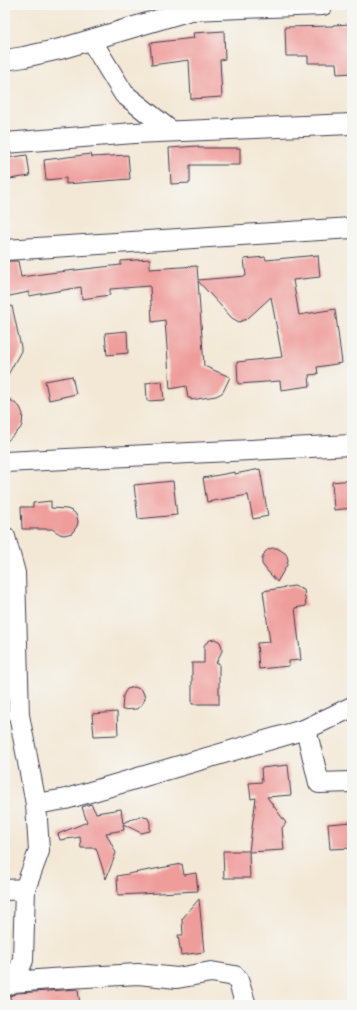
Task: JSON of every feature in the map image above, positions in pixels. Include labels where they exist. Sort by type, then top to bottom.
[{"type":"street","points":[[5,60],[60,49],[191,10],[322,5]]},
{"type":"street","points":[[91,40],[124,94],[171,131]]},
{"type":"street","points":[[5,143],[134,133],[352,124]]},
{"type":"street","points":[[5,250],[352,228]]},
{"type":"street","points":[[5,462],[352,445]]},
{"type":"street","points":[[5,537],[10,574],[12,716],[36,804],[39,851],[25,889],[23,960],[9,984]]},
{"type":"street","points":[[36,804],[66,799],[306,729],[352,707]]},
{"type":"street","points":[[306,729],[319,783],[352,782]]},
{"type":"street","points":[[5,890],[25,889]]},
{"type":"street","points":[[9,984],[51,979],[138,974],[177,978],[211,972],[235,976],[238,980],[246,1005]]},
{"type":"building","points":[[352,24],[352,73],[337,74],[336,63],[308,63],[308,56],[286,56],[285,27]]},
{"type":"building","points":[[224,31],[225,59],[220,60],[222,97],[191,99],[189,60],[152,65],[150,43],[194,38],[193,33]]},
{"type":"building","points":[[198,146],[198,148],[240,148],[240,165],[190,165],[190,183],[171,184],[169,148]]},
{"type":"building","points":[[91,154],[92,157],[128,155],[130,179],[66,184],[66,178],[46,180],[44,160]]},
{"type":"building","points":[[27,155],[30,176],[9,179],[6,158]]},
{"type":"building","points":[[318,255],[320,277],[293,280],[299,315],[335,309],[342,363],[317,367],[318,374],[309,375],[310,386],[281,390],[280,381],[238,384],[237,362],[282,357],[271,297],[247,319],[239,322],[232,318],[198,281],[204,366],[230,377],[223,392],[220,394],[191,400],[191,398],[188,398],[186,386],[170,389],[165,320],[152,322],[150,286],[110,289],[110,295],[82,299],[81,287],[29,296],[29,292],[5,297],[5,261],[18,261],[21,277],[121,265],[121,261],[150,259],[150,269],[197,266],[198,280],[246,276],[244,259],[265,257],[266,260]]},
{"type":"building","points":[[5,306],[12,306],[21,351],[5,380]]},
{"type":"building","points":[[127,331],[128,353],[107,355],[105,333]]},
{"type":"building","points":[[72,376],[76,394],[49,400],[45,381]]},
{"type":"building","points":[[162,381],[164,400],[147,401],[146,383]]},
{"type":"building","points":[[5,396],[20,407],[23,414],[20,429],[5,443]]},
{"type":"building","points":[[260,469],[268,516],[253,519],[248,495],[207,502],[203,478]]},
{"type":"building","points":[[352,480],[352,508],[334,510],[332,482]]},
{"type":"building","points":[[173,481],[177,515],[138,519],[134,485]]},
{"type":"building","points":[[51,501],[51,508],[67,509],[75,513],[78,522],[72,533],[64,535],[52,529],[22,529],[21,507],[33,507],[33,503]]},
{"type":"building","points":[[273,548],[277,548],[285,553],[288,560],[287,565],[277,582],[262,564],[262,559],[265,552]]},
{"type":"building","points":[[294,586],[304,590],[306,606],[295,608],[301,660],[289,661],[289,666],[259,669],[257,643],[270,642],[263,591]]},
{"type":"building","points":[[215,639],[220,642],[222,647],[222,651],[216,663],[219,663],[219,704],[192,704],[192,663],[204,663],[204,646],[210,640]]},
{"type":"building","points":[[134,687],[143,692],[145,698],[144,701],[140,707],[136,709],[122,710],[123,696],[125,692],[127,689]]},
{"type":"building","points":[[117,712],[118,735],[94,736],[92,714]]},
{"type":"building","points":[[288,765],[291,795],[267,797],[286,823],[282,828],[284,850],[249,852],[250,878],[224,878],[223,851],[249,851],[256,798],[251,799],[249,783],[262,782],[261,768]]},
{"type":"building","points":[[91,804],[96,813],[121,809],[123,823],[140,816],[148,818],[150,823],[150,831],[141,833],[123,824],[124,830],[106,833],[116,853],[106,879],[96,848],[81,848],[80,837],[60,840],[58,834],[87,822],[82,807]]},
{"type":"building","points":[[352,822],[352,848],[330,849],[328,824]]},
{"type":"building","points":[[182,864],[184,875],[196,873],[198,891],[118,895],[117,876]]},
{"type":"building","points":[[199,899],[204,952],[181,955],[178,935],[183,935],[182,919]]},
{"type":"building","points":[[78,989],[80,1005],[11,1005],[10,996],[17,993]]}]
